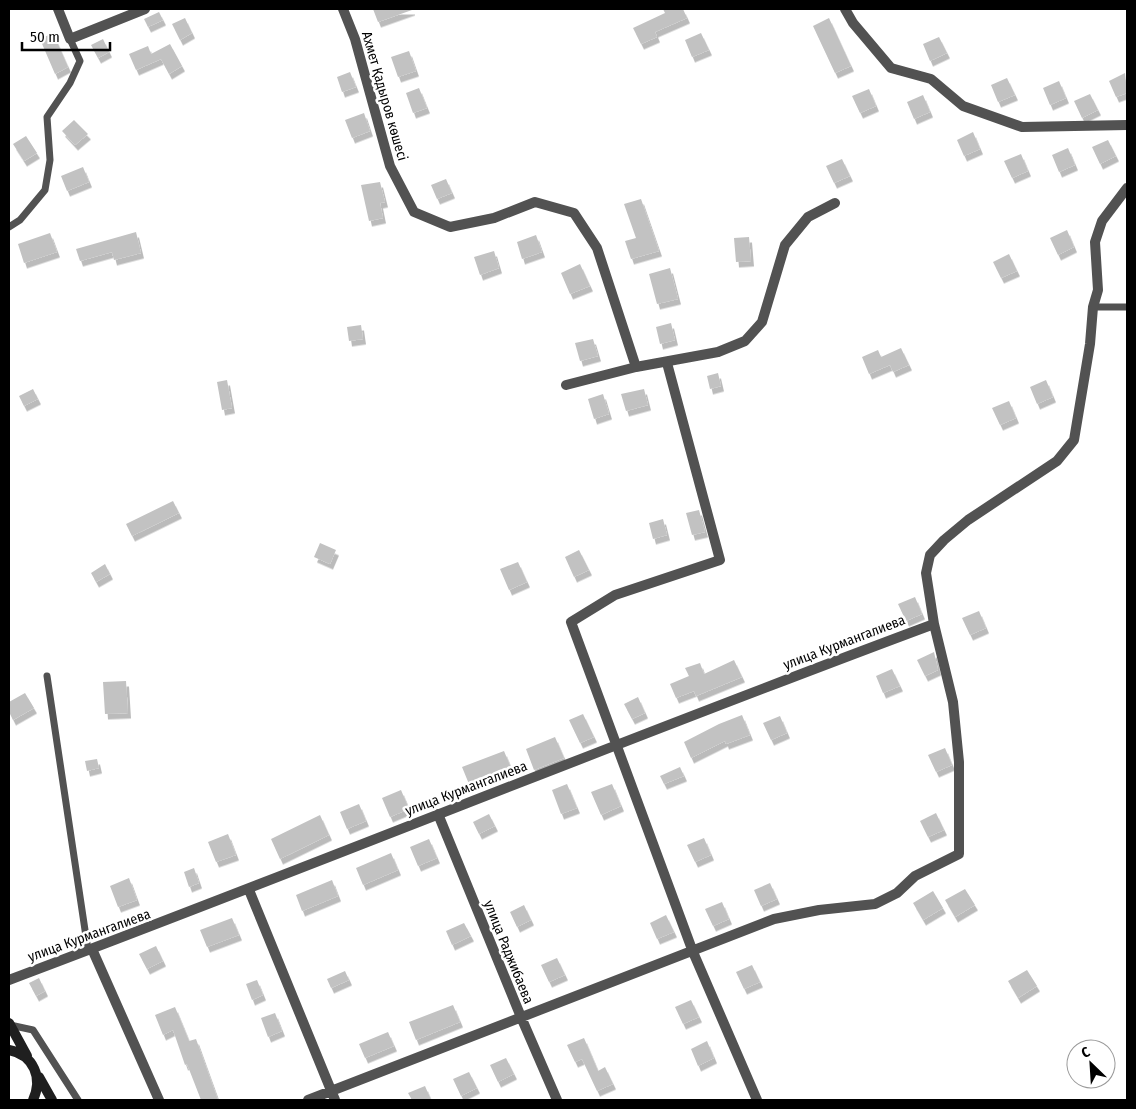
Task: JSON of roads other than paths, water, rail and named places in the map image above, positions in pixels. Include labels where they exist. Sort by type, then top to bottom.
[{"type":"main road","points":[[9,1024],[52,1100]]},
{"type":"main road","points":[[9,1050],[18,1052],[29,1059]]},
{"type":"main road","points":[[33,1100],[38,1090],[38,1076]]},
{"type":"street","points":[[58,9],[70,39],[146,9]]},
{"type":"street","name":"Ахмет Қадыров көшесі","points":[[343,9],[355,39],[390,166],[414,212],[450,227],[494,218],[535,202],[574,213],[598,248],[636,367]]},
{"type":"street","points":[[845,9],[853,23],[891,68],[931,79],[963,106],[1022,127],[1127,125]]},
{"type":"street","points":[[308,1100],[333,1096],[521,1018],[774,919],[819,910],[875,904],[896,892],[915,876],[959,854],[959,762],[953,702],[934,624],[926,573],[930,555],[968,520],[1057,461],[1074,440],[1090,344],[1093,307],[1098,290],[1094,242],[1102,221],[1127,188]]},
{"type":"street","points":[[566,385],[636,367],[718,352],[745,341],[762,322],[785,245],[808,217],[835,203]]},
{"type":"street","points":[[667,362],[720,560],[615,595],[571,622],[693,952],[757,1100]]},
{"type":"street","name":"улица Курмангалиева","points":[[9,980],[249,890],[616,744],[934,624]]},
{"type":"street","name":"улица Раджибаева","points":[[438,814],[521,1018],[557,1100]]},
{"type":"street","points":[[249,890],[333,1096]]},
{"type":"street","points":[[90,950],[159,1100]]},
{"type":"lane","points":[[9,227],[20,220],[45,190],[50,160],[47,117],[70,83],[80,61],[70,39]]},
{"type":"lane","points":[[1093,307],[1127,307]]},
{"type":"lane","points":[[48,676],[90,950]]},
{"type":"lane","points":[[9,1024],[29,1027],[33,1030],[78,1100]]}]
